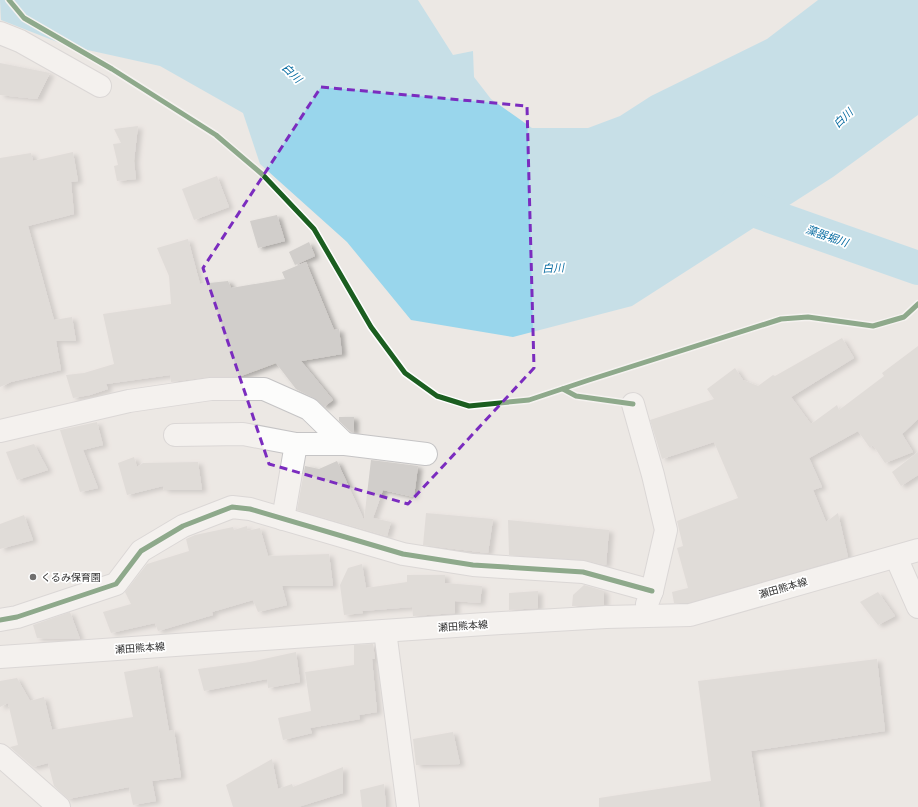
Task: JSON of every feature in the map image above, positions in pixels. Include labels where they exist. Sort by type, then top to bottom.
[{"type":"street","points":[[0,33],[20,41],[100,86]]},
{"type":"street","points":[[0,431],[129,401],[211,389],[264,389],[309,409],[345,444]]},
{"type":"street","points":[[633,404],[654,475],[666,530],[652,591],[643,616]]},
{"type":"street","points":[[175,435],[243,434],[296,444],[345,444],[426,454]]},
{"type":"street","points":[[283,519],[296,444]]},
{"type":"street","points":[[0,620],[17,618],[116,584],[141,551],[182,526],[232,507],[250,509],[403,554],[473,565],[583,572],[652,591]]},
{"type":"street","name":"瀬田熊本線","points":[[0,658],[386,632],[643,616],[690,615],[918,550]]},
{"type":"street","points":[[896,557],[918,607]]},
{"type":"street","points":[[386,632],[408,807]]},
{"type":"street","points":[[0,756],[59,807]]},
{"type":"highlighted area","points":[[321,87],[527,106],[534,368],[408,504],[269,464],[203,268]]},
{"type":"water","name":"白川","points":[[0,0],[418,0],[453,55],[473,51],[474,77],[491,99],[532,128],[588,128],[620,116],[651,96],[767,39],[818,0],[918,0],[918,115],[833,177],[632,306],[513,337],[411,320],[347,242],[260,164],[243,113],[160,66],[65,45],[1,20]]},
{"type":"building","points":[[0,63],[50,73],[37,99],[0,95]]},
{"type":"building","points":[[138,126],[134,161],[136,179],[117,181],[114,166],[118,165],[113,144],[121,143],[114,129]]},
{"type":"building","points":[[73,152],[78,181],[71,182],[74,214],[28,226],[54,320],[72,317],[76,341],[56,341],[61,370],[11,382],[0,387],[0,158],[31,153],[33,161]]},
{"type":"building","points":[[217,176],[229,207],[194,220],[182,189]]},
{"type":"building","points":[[277,215],[285,241],[258,248],[250,221]]},
{"type":"building","points":[[188,239],[200,284],[228,281],[231,288],[285,279],[282,272],[306,262],[334,330],[339,329],[342,354],[301,361],[333,400],[324,407],[314,398],[296,389],[276,363],[241,376],[209,377],[171,382],[170,375],[106,384],[108,389],[90,395],[73,398],[66,375],[84,373],[114,364],[103,314],[171,304],[169,276],[157,248]]},
{"type":"building","points":[[309,242],[315,256],[295,265],[289,252]]},
{"type":"building","points":[[842,338],[854,358],[791,397],[811,424],[837,405],[839,410],[884,376],[882,373],[918,346],[918,419],[902,434],[913,452],[885,463],[873,445],[870,448],[858,431],[809,458],[822,487],[813,490],[826,522],[838,513],[848,557],[688,603],[674,603],[672,592],[688,588],[677,548],[683,546],[677,521],[738,498],[714,442],[662,459],[650,420],[714,399],[707,389],[735,368],[743,380],[758,386],[773,375],[775,376]]},
{"type":"building","points":[[339,417],[354,417],[354,433],[339,421]]},
{"type":"building","points":[[97,422],[103,445],[83,450],[98,488],[80,492],[60,430]]},
{"type":"building","points":[[34,444],[48,470],[17,480],[6,452]]},
{"type":"building","points":[[918,452],[918,475],[901,486],[892,472]]},
{"type":"building","points":[[134,457],[137,467],[143,463],[198,462],[202,490],[164,490],[163,486],[127,495],[118,463]]},
{"type":"building","points":[[371,460],[418,466],[414,497],[383,490],[373,518],[391,522],[387,536],[297,510],[305,466],[319,469],[337,461],[364,520]]},
{"type":"building","points":[[426,513],[493,519],[488,553],[423,545]]},
{"type":"building","points":[[24,515],[33,540],[0,549],[0,524]]},
{"type":"building","points":[[508,520],[609,530],[606,565],[584,560],[509,555]]},
{"type":"building","points":[[247,526],[247,531],[260,528],[268,556],[329,554],[333,586],[282,586],[287,605],[258,612],[253,600],[212,612],[213,615],[158,631],[155,623],[111,633],[103,612],[131,604],[125,592],[147,564],[189,551],[186,539],[195,535],[233,527],[234,530]]},
{"type":"building","points":[[362,564],[366,588],[407,582],[407,575],[445,575],[445,583],[482,586],[480,603],[455,601],[455,613],[413,616],[412,607],[362,611],[363,613],[344,615],[340,585],[348,568]]},
{"type":"building","points":[[584,585],[604,591],[604,605],[572,606],[573,595]]},
{"type":"building","points":[[538,591],[538,608],[509,610],[509,593]]},
{"type":"building","points":[[878,592],[895,616],[878,625],[860,602]]},
{"type":"building","points":[[70,612],[80,639],[37,638],[33,625]]},
{"type":"building","points":[[373,644],[375,659],[372,659],[377,712],[359,715],[360,719],[310,728],[312,733],[283,740],[278,718],[311,711],[305,672],[354,665],[354,645]]},
{"type":"building","points":[[296,652],[300,682],[268,688],[267,679],[204,691],[198,669],[250,662]]},
{"type":"building","points":[[877,659],[885,731],[751,751],[760,807],[599,807],[599,798],[711,781],[698,681]]},
{"type":"building","points":[[158,666],[169,731],[174,730],[181,777],[152,781],[156,801],[133,805],[129,787],[68,799],[54,786],[48,763],[33,767],[10,747],[18,745],[8,703],[0,707],[0,681],[17,678],[30,701],[44,697],[52,730],[133,717],[124,672]]},
{"type":"building","points":[[453,732],[460,764],[416,765],[413,739]]},
{"type":"building","points":[[272,759],[278,789],[292,784],[293,787],[343,767],[343,793],[298,807],[233,807],[226,785]]},
{"type":"building","points":[[384,784],[386,807],[362,807],[360,790]]},
{"type":"waterway","name":"藻器堀川","points":[[736,204],[918,268]]},
{"type":"cycle path","points":[[9,0],[24,18],[112,69],[216,135],[263,175],[314,229],[371,327],[405,373],[437,396],[469,406],[529,400],[781,319],[808,317],[873,326],[904,317],[918,304]]},
{"type":"cycle path","points":[[563,389],[576,396],[633,404]]},
{"type":"cycle path","points":[[0,620],[17,617],[116,584],[141,551],[183,526],[232,507],[250,509],[403,554],[473,565],[583,572],[652,591]]},
{"type":"place","name":"くるみ保育園","points":[[33,577]]}]
